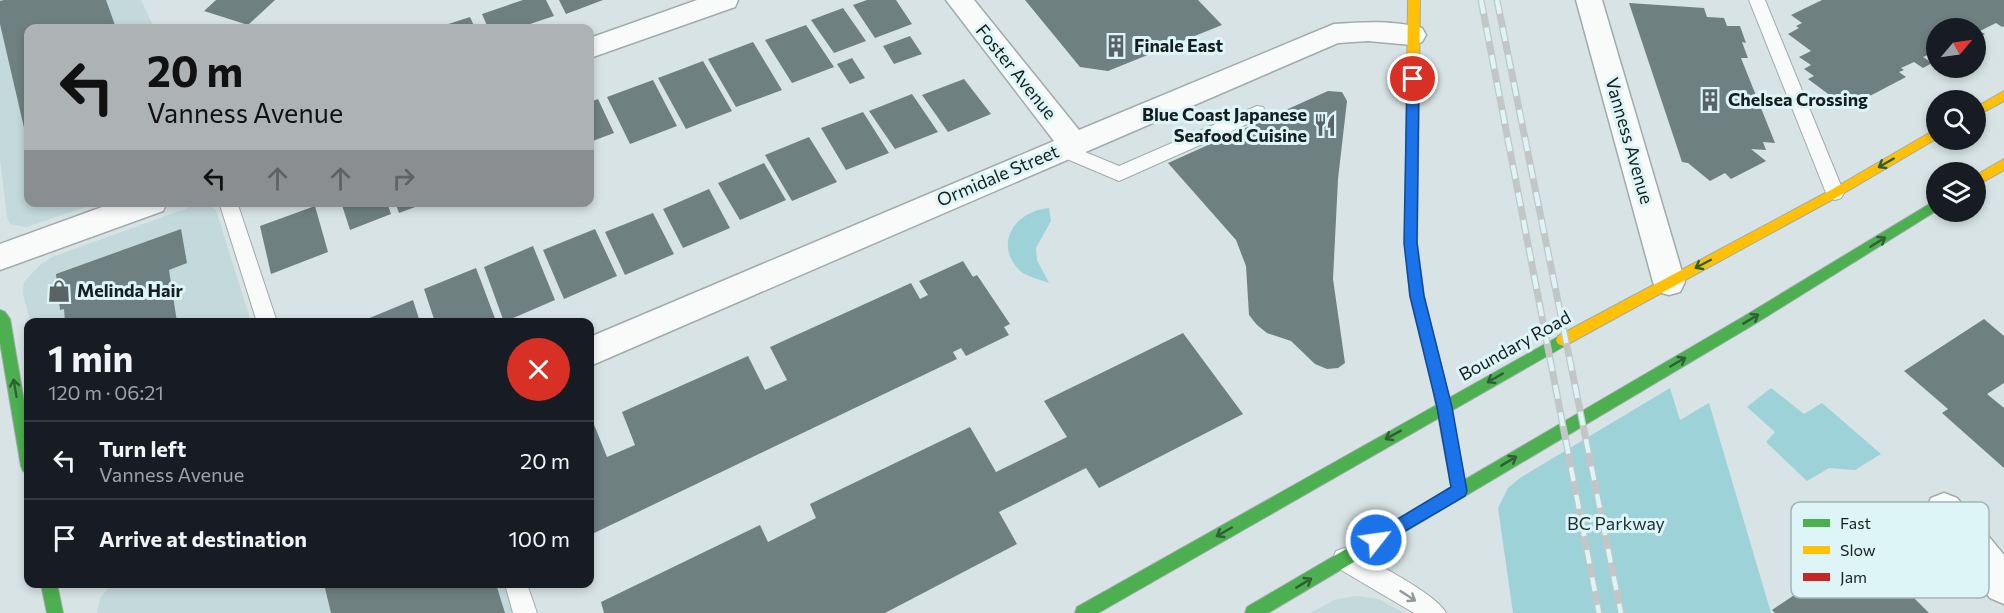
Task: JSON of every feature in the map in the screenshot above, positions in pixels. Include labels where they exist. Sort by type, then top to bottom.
[{"type":"main road","points":[[1414,0],[1411,243],[1417,296],[1444,407],[1459,491]]},
{"type":"main road","points":[[1986,106],[2004,95]]},
{"type":"main road","name":"Boundary Road","points":[[1083,613],[1444,407],[1926,140]]},
{"type":"main road","points":[[1986,176],[2004,164]]},
{"type":"main road","points":[[1253,613],[1748,321],[1926,212]]},
{"type":"main road","points":[[0,316],[3,319],[24,442]]},
{"type":"main road","points":[[50,588],[55,613]]},
{"type":"street","points":[[594,47],[725,0]]},
{"type":"street","name":"Foster Avenue","points":[[959,0],[1067,146]]},
{"type":"street","name":"Vanness Avenue","points":[[1589,0],[1669,282]]},
{"type":"street","name":"Ormidale Street","points":[[594,350],[1067,146],[1334,34],[1368,31],[1413,35]]},
{"type":"street","points":[[0,257],[138,207]]},
{"type":"street","points":[[1989,566],[2004,585]]},
{"type":"lane","points":[[1757,0],[1835,192]]},
{"type":"lane","points":[[1067,146],[1119,174],[1257,112]]},
{"type":"lane","points":[[230,207],[266,318]]},
{"type":"lane","points":[[1344,559],[1402,591],[1434,613]]},
{"type":"lane","points":[[517,588],[525,613]]},
{"type":"shaded area","points":[[0,0],[141,0],[152,24],[24,24],[24,207],[86,207],[26,227],[10,224],[7,217],[0,159]]},
{"type":"shaded area","points":[[190,207],[212,207],[216,210],[250,318],[29,318],[23,293],[24,282],[40,265],[52,257]]},
{"type":"shaded area","points":[[109,588],[517,588],[525,613],[97,613],[100,598]]},
{"type":"shaded area","points":[[1355,596],[1378,599],[1404,613],[1310,613],[1334,600]]},
{"type":"green space","points":[[1049,208],[1051,221],[1036,248],[1037,260],[1049,283],[1019,270],[1011,259],[1008,239],[1018,222],[1027,215]]},
{"type":"green space","name":"BC Parkway","points":[[1670,388],[1680,420],[1709,403],[1771,613],[1513,613],[1498,508],[1508,488],[1520,478]]},
{"type":"green space","points":[[1771,388],[1804,414],[1822,403],[1881,454],[1855,470],[1829,468],[1807,481],[1766,442],[1775,432],[1747,407]]},
{"type":"building","points":[[106,0],[115,24],[24,24],[24,128],[0,24],[0,1]]},
{"type":"building","points":[[216,0],[275,0],[249,24],[204,11]]},
{"type":"building","points":[[523,0],[546,0],[554,16],[530,24],[486,24],[482,14]]},
{"type":"building","points":[[559,0],[603,0],[566,14]]},
{"type":"building","points":[[867,0],[896,0],[912,24],[875,38],[853,5]]},
{"type":"building","name":"Finale East","points":[[1025,0],[1198,0],[1222,25],[1108,71],[1080,67]]},
{"type":"building","points":[[1822,0],[2004,0],[2004,26],[2002,27],[1996,23],[1986,28],[1986,18],[1926,18],[1926,56],[1923,57],[1926,59],[1926,66],[1923,68],[1914,62],[1901,68],[1904,70],[1899,72],[1906,77],[1847,108],[1808,79],[1814,76],[1804,69],[1811,65],[1799,57],[1811,51],[1788,34],[1799,28],[1796,26],[1802,23],[1791,15]]},
{"type":"building","name":"Chelsea Crossing","points":[[1629,3],[1704,8],[1707,17],[1724,18],[1727,26],[1740,26],[1746,43],[1742,42],[1748,58],[1741,58],[1775,143],[1763,142],[1766,150],[1751,149],[1766,161],[1731,179],[1725,173],[1710,181],[1688,163],[1682,162]]},
{"type":"building","points":[[843,8],[866,41],[834,53],[811,20]]},
{"type":"building","points":[[470,17],[473,24],[448,24]]},
{"type":"building","points":[[806,25],[834,67],[792,83],[765,40]]},
{"type":"building","points":[[910,36],[922,54],[894,64],[883,46]]},
{"type":"building","points":[[753,42],[782,90],[736,107],[708,59]]},
{"type":"building","points":[[852,58],[865,78],[850,84],[837,64]]},
{"type":"building","points":[[703,61],[732,111],[686,129],[658,78]]},
{"type":"building","points":[[964,79],[991,114],[948,132],[922,95]]},
{"type":"building","points":[[653,80],[677,126],[630,144],[607,97]]},
{"type":"building","points":[[1328,91],[1342,92],[1347,101],[1338,179],[1333,279],[1345,363],[1338,368],[1327,369],[1315,364],[1291,341],[1267,333],[1249,315],[1246,266],[1236,240],[1168,163]]},
{"type":"building","points":[[912,94],[938,132],[895,149],[869,111]]},
{"type":"building","points":[[598,99],[614,133],[594,140],[594,100]]},
{"type":"building","points":[[863,112],[889,153],[846,170],[821,128]]},
{"type":"building","points":[[809,137],[837,182],[792,201],[765,155]]},
{"type":"building","points":[[764,163],[786,200],[740,220],[718,183]]},
{"type":"building","points":[[709,189],[730,228],[683,248],[663,209]]},
{"type":"building","points":[[315,207],[328,252],[271,274],[260,226]]},
{"type":"building","points":[[343,207],[389,207],[391,214],[350,230]]},
{"type":"building","points":[[397,207],[415,207],[399,213]]},
{"type":"building","points":[[653,213],[674,254],[625,275],[605,232]]},
{"type":"building","points":[[181,229],[187,263],[169,270],[176,318],[65,318],[64,309],[60,310],[56,274]]},
{"type":"building","points":[[595,229],[617,276],[564,299],[543,250]]},
{"type":"building","points":[[533,246],[555,300],[513,318],[503,318],[484,267]]},
{"type":"building","points":[[963,261],[973,277],[977,275],[1010,324],[1004,327],[1009,335],[966,356],[961,348],[953,352],[957,359],[594,533],[594,424],[607,457],[635,445],[622,412],[748,356],[765,390],[787,380],[770,347],[911,283],[920,299],[928,295],[919,281]]},
{"type":"building","points":[[476,268],[495,318],[434,318],[424,289]]},
{"type":"building","points":[[413,300],[419,318],[370,318]]},
{"type":"building","points":[[1984,319],[2004,336],[2004,383],[1987,394],[2004,408],[2004,468],[1942,413],[1948,409],[1904,371]]},
{"type":"building","points":[[1183,333],[1243,414],[1099,488],[1086,468],[999,512],[1017,544],[885,613],[604,613],[601,602],[760,525],[768,542],[816,518],[810,504],[970,427],[996,472],[1067,437],[1044,401]]},
{"type":"building","points":[[325,588],[497,588],[505,613],[331,613]]},
{"type":"building","points":[[1791,597],[1914,598],[1929,613],[1775,613],[1772,610]]},
{"type":"railway","points":[[1481,0],[1599,613]]},
{"type":"railway","points":[[1497,0],[1621,613]]},
{"type":"traffic: fast","points":[[1253,613],[1748,321],[1926,211]]},
{"type":"traffic: fast","points":[[0,316],[3,319],[24,442]]},
{"type":"traffic: fast","points":[[1083,613],[1563,340]]},
{"type":"traffic: fast","points":[[50,588],[55,613]]},
{"type":"traffic: slow","points":[[1414,0],[1411,243],[1417,296],[1440,389]]},
{"type":"traffic: slow","points":[[1986,106],[2004,95]]},
{"type":"traffic: slow","points":[[1563,340],[1835,193],[1926,140]]},
{"type":"traffic: slow","points":[[1986,175],[2004,164]]},
{"type":"traffic: jam","points":[[1440,389],[1459,491]]},
{"type":"place","name":"Finale East","points":[[1116,46]]},
{"type":"place","name":"Chelsea Crossing","points":[[1710,100]]},
{"type":"place","name":"Blue Coast Japanese Seafood Cuisine","points":[[1325,125]]},
{"type":"place","name":"Melinda Hair","points":[[59,291]]},
{"type":"route","points":[[1376,540],[1459,491],[1444,407],[1417,296],[1411,243],[1413,79]]}]
